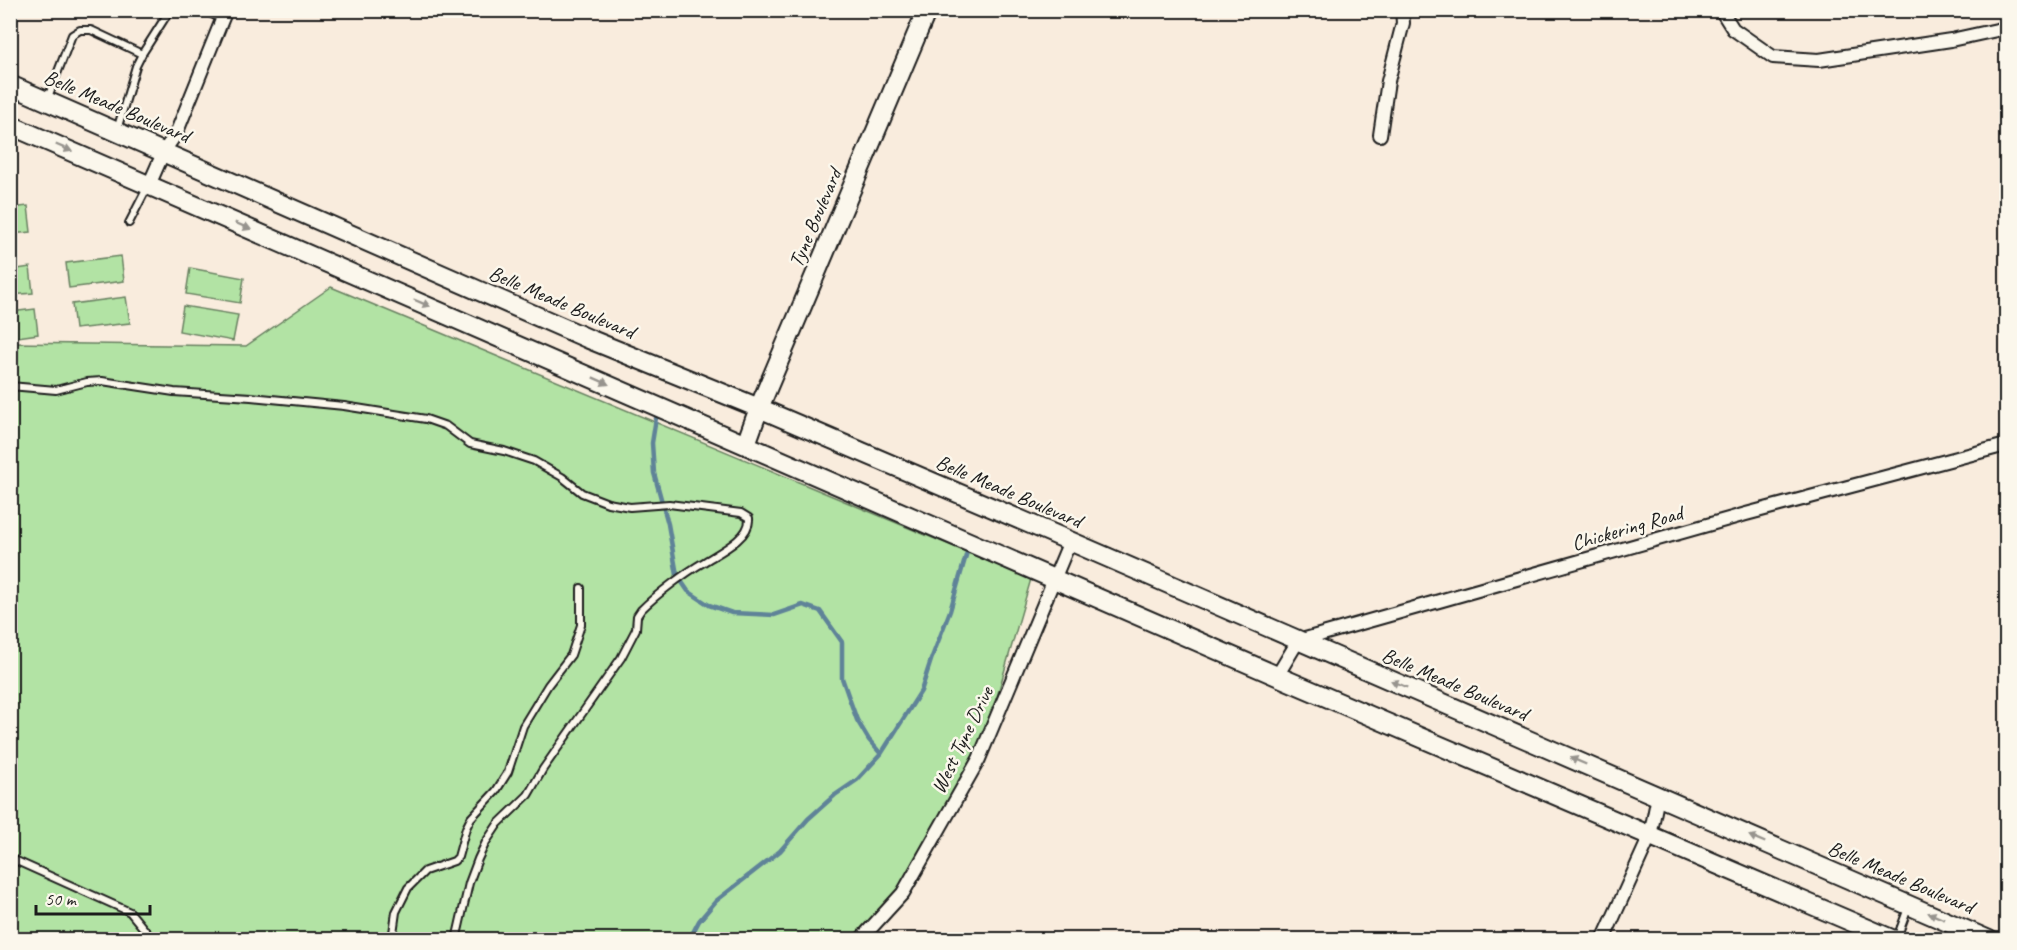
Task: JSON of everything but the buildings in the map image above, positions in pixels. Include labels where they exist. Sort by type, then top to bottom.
[{"type":"street","name":"Tyne Boulevard","points":[[746,444],[759,408],[927,10]]},
{"type":"street","points":[[1380,135],[1388,81],[1403,23],[1402,10]]},
{"type":"street","points":[[1721,10],[1733,29],[1773,57],[1819,60],[1951,40],[2007,28]]},
{"type":"street","points":[[149,185],[164,151],[176,134],[224,15]]},
{"type":"street","name":"Belle Meade Boulevard","points":[[10,85],[589,339],[759,408],[1070,541],[1989,939]]},
{"type":"street","points":[[10,125],[1277,676],[1895,939]]},
{"type":"street","name":"Chickering Road","points":[[1298,641],[1746,514],[2007,445]]},
{"type":"street","name":"West Tyne Drive","points":[[860,939],[903,893],[979,759],[1070,541]]},
{"type":"street","points":[[1277,676],[1298,641]]},
{"type":"street","points":[[1603,939],[1650,836],[1658,796]]},
{"type":"lane","points":[[117,131],[136,66],[170,10]]},
{"type":"lane","points":[[203,10],[224,15]]},
{"type":"lane","points":[[46,100],[72,35],[80,30],[92,30],[142,54]]},
{"type":"lane","points":[[129,224],[149,185]]},
{"type":"lane","points":[[10,386],[56,390],[87,382],[102,381],[174,392],[252,396],[344,406],[426,419],[446,426],[470,444],[504,451],[534,461],[582,493],[598,500],[623,506],[669,504],[741,513],[749,518],[750,522],[731,546],[694,569],[640,610],[636,629],[617,664],[543,769],[528,795],[492,831],[469,883],[456,939]]},
{"type":"lane","points":[[392,939],[396,912],[408,888],[425,871],[454,861],[458,856],[471,818],[496,791],[508,772],[523,726],[548,685],[571,655],[581,625],[581,588]]},
{"type":"lane","points":[[10,858],[130,912],[153,939]]},
{"type":"lane","points":[[1895,939],[1910,905]]},
{"type":"green space","points":[[28,206],[31,232],[11,234],[11,208]]},
{"type":"green space","points":[[121,256],[124,281],[69,288],[66,263]]},
{"type":"green space","points":[[30,267],[33,293],[11,295],[11,270]]},
{"type":"green space","points":[[190,268],[244,278],[240,303],[186,294]]},
{"type":"green space","points":[[331,287],[1031,579],[979,759],[903,893],[860,939],[11,939],[11,343],[246,346]]},
{"type":"green space","points":[[126,297],[130,323],[75,329],[72,304]]},
{"type":"green space","points":[[183,306],[238,315],[233,341],[179,331]]},
{"type":"green space","points":[[35,309],[38,334],[11,338],[11,312]]},
{"type":"waterway","points":[[656,418],[652,443],[654,473],[668,524],[677,575],[688,591],[709,605],[732,613],[774,615],[803,605],[820,611],[842,642],[842,678],[857,720],[881,754]]},
{"type":"waterway","points":[[689,940],[699,921],[716,901],[780,851],[808,819],[835,795],[857,780],[881,754],[921,691],[950,611],[967,552]]}]
